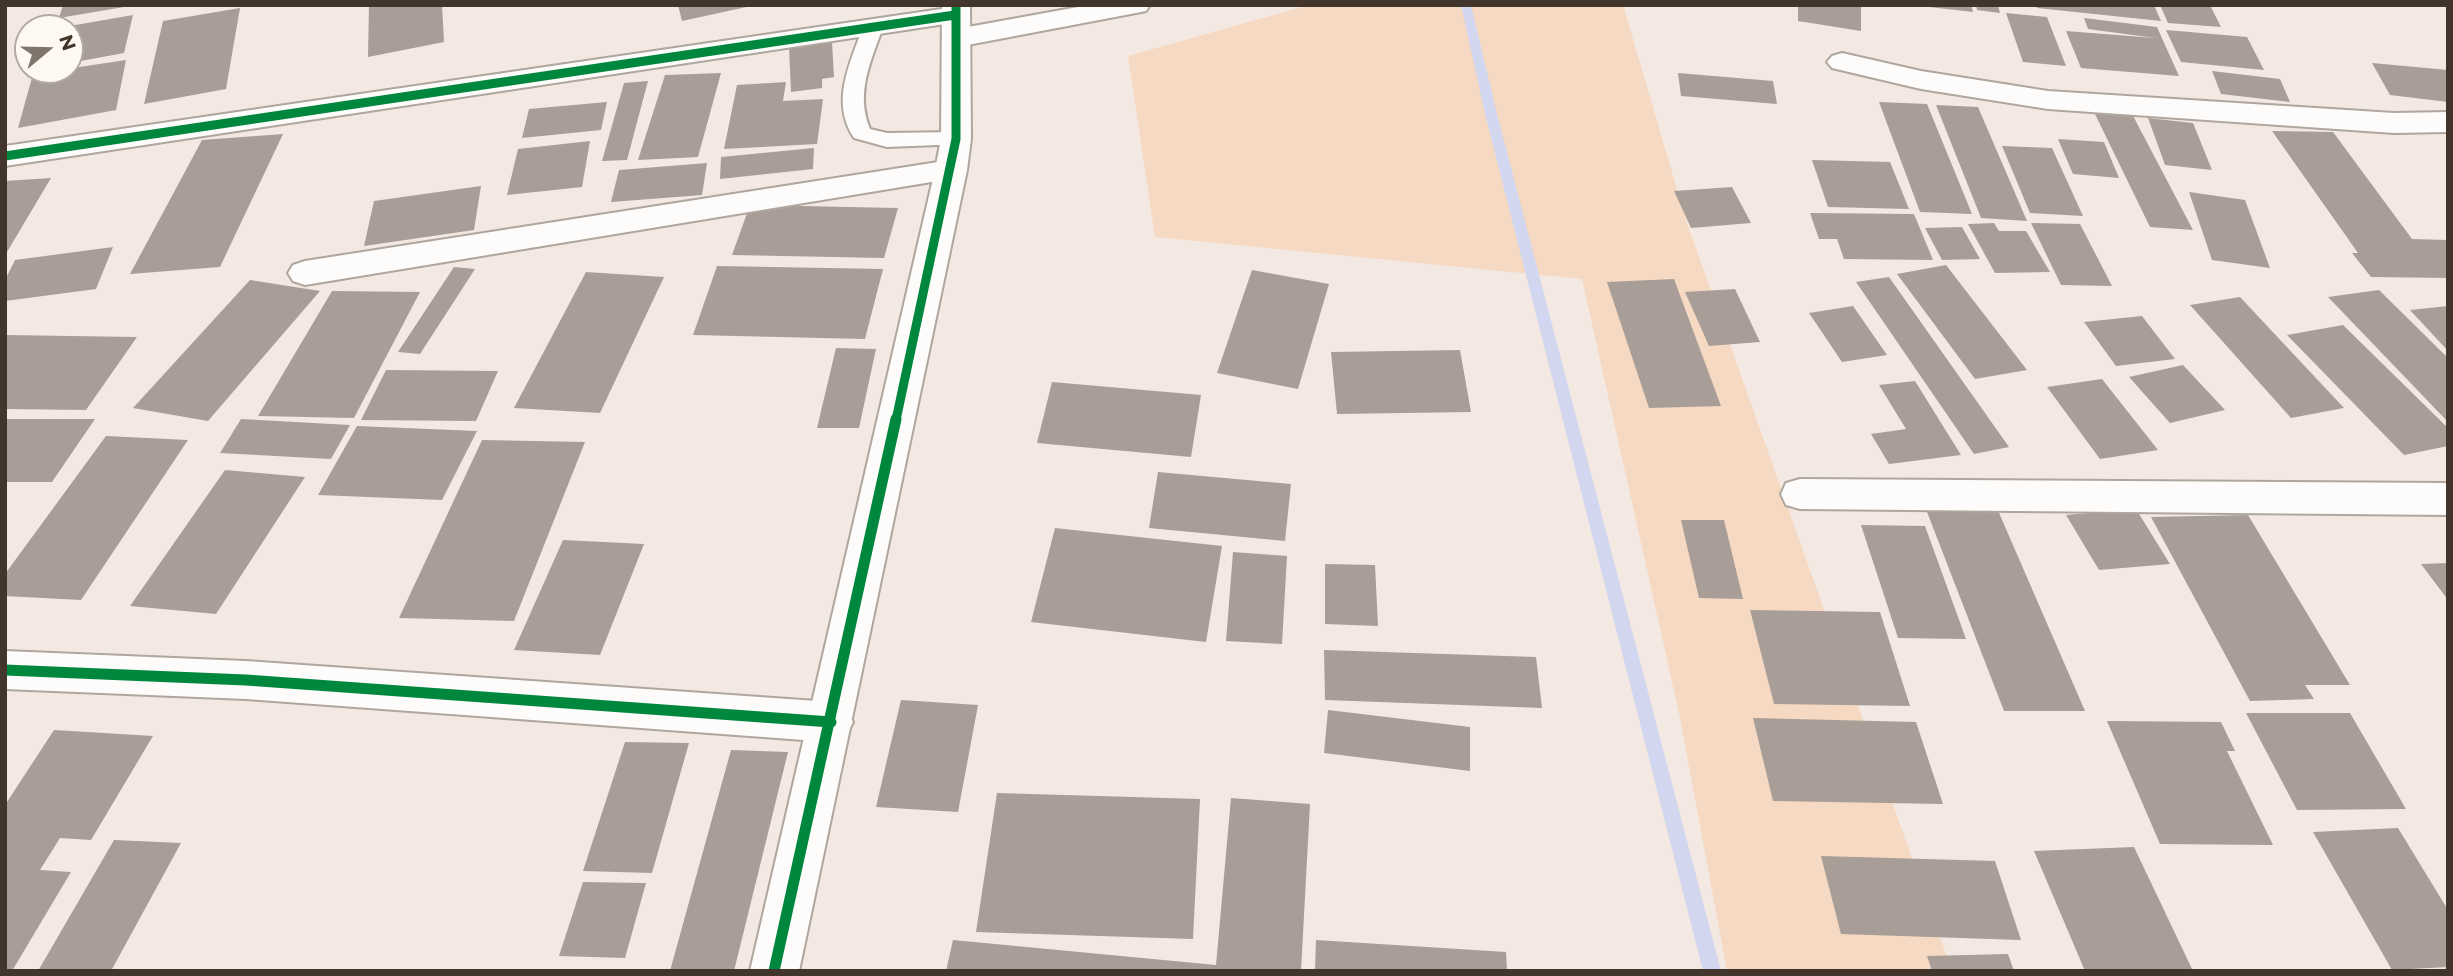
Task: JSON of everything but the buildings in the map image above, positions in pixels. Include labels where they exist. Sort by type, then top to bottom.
[{"type":"street","points":[[5,156],[873,27],[1136,5]]},
{"type":"street","points":[[774,971],[831,722],[953,154],[956,19]]},
{"type":"street","points":[[1842,62],[1921,80],[2048,100],[2381,122],[2448,122]]},
{"type":"street","points":[[305,273],[953,154]]},
{"type":"street","points":[[1800,495],[2448,499]]},
{"type":"street","points":[[5,670],[246,680],[831,722]]},
{"type":"lane","points":[[873,27],[851,91],[852,114],[861,133],[953,154]]},
{"type":"shaded area","points":[[1309,5],[1623,5],[1687,223],[1952,971],[1727,971],[1679,713],[1582,279],[1155,237],[1128,56]]},
{"type":"waterway","points":[[1466,5],[1491,114],[1712,971]]},
{"type":"cycle path","points":[[774,971],[951,170],[956,139],[956,5]]},
{"type":"cycle path","points":[[5,156],[955,15]]},
{"type":"cycle path","points":[[5,670],[246,680],[831,722]]}]
